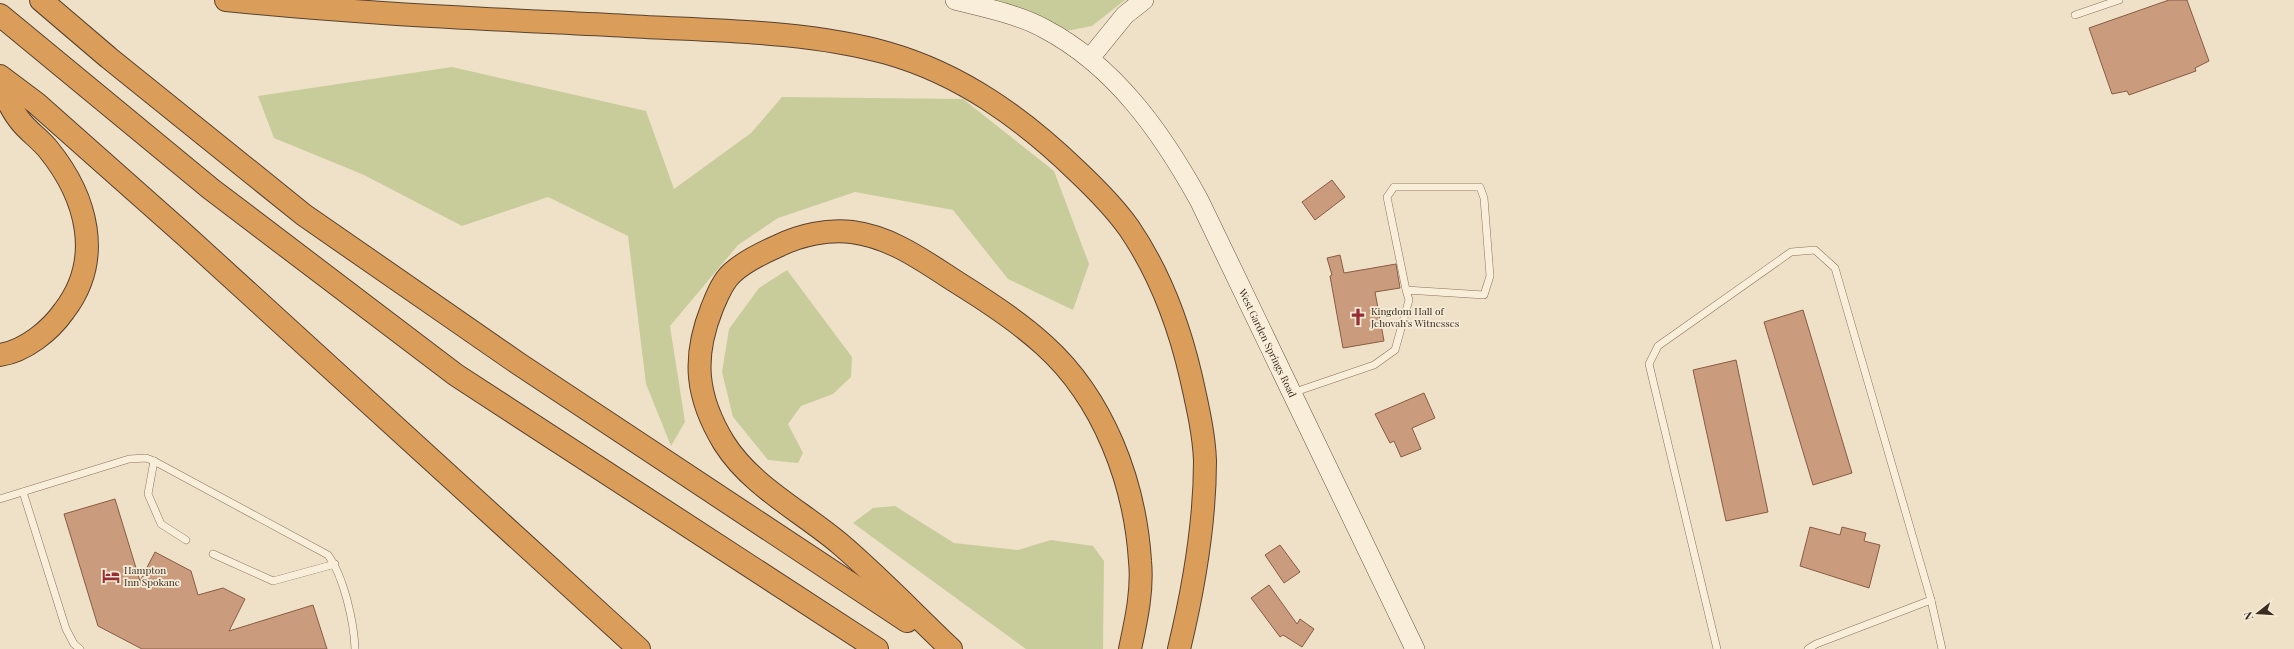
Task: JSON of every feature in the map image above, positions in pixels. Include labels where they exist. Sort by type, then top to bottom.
[{"type":"highway","points":[[41,0],[109,58],[304,215],[519,364],[835,575],[951,649]]},
{"type":"highway","points":[[226,0],[365,13],[691,30],[841,42],[925,65],[972,89],[1014,115],[1051,146],[1097,190],[1129,228],[1159,283],[1182,338],[1196,400],[1205,458],[1200,542],[1190,605],[1179,649]]},
{"type":"highway","points":[[0,15],[211,189],[456,375],[877,649]]},
{"type":"highway","points":[[0,76],[36,103],[186,236],[639,649]]},
{"type":"highway","points":[[0,86],[18,119],[48,150],[72,185],[84,220],[87,242],[85,269],[79,287],[55,323],[22,347],[0,355]]},
{"type":"highway","points":[[951,649],[840,543],[754,477],[734,458],[710,417],[702,390],[698,366],[708,318],[718,293],[730,274],[758,255],[787,241],[823,233],[847,232],[879,238],[908,251],[976,294],[1044,345],[1070,373],[1100,417],[1119,461],[1134,511],[1141,564],[1137,613],[1130,649]]},
{"type":"street","name":"West Garden Springs Road","points":[[956,0],[1006,13],[1045,28],[1090,58],[1120,86],[1151,123],[1178,161],[1199,200],[1415,649]]},
{"type":"street","points":[[1090,58],[1125,15],[1144,0]]},
{"type":"lane","points":[[2075,15],[2119,0]]},
{"type":"lane","points":[[1292,393],[1374,365],[1395,350],[1408,300],[1387,197],[1394,187],[1480,188],[1484,198],[1490,276],[1484,296],[1406,290]]},
{"type":"lane","points":[[1717,649],[1649,364],[1658,346],[1791,252],[1815,250],[1835,268],[1931,600],[1942,649]]},
{"type":"lane","points":[[0,499],[129,458],[146,458],[154,461],[322,550],[335,564],[354,631],[355,649]]},
{"type":"lane","points":[[154,461],[148,494],[161,524],[186,540]]},
{"type":"lane","points":[[23,492],[66,629],[74,644],[80,649]]},
{"type":"lane","points":[[213,554],[273,580],[335,564]]},
{"type":"lane","points":[[1808,649],[1816,644],[1931,600]]},
{"type":"green space","points":[[957,0],[1125,0],[1092,26],[1066,31]]},
{"type":"green space","points":[[452,67],[646,111],[674,189],[751,133],[782,97],[963,99],[1054,171],[1089,264],[1073,310],[1008,279],[953,210],[855,192],[778,218],[738,245],[670,326],[685,422],[671,446],[646,384],[628,236],[548,197],[462,226],[364,175],[274,138],[258,96]]},
{"type":"green space","points":[[787,270],[852,357],[851,377],[833,394],[801,406],[788,424],[803,453],[798,463],[768,460],[733,417],[722,372],[729,329],[759,288]]},
{"type":"green space","points":[[895,506],[954,543],[1018,550],[1051,540],[1093,546],[1104,561],[1103,649],[1026,649],[853,523],[873,508]]},
{"type":"building","points":[[2169,0],[2187,0],[2209,61],[2195,68],[2196,71],[2129,95],[2127,91],[2112,94],[2089,28]]},
{"type":"building","points":[[1332,180],[1345,197],[1315,220],[1302,202]]},
{"type":"building","name":"Kingdom Hall of Jehovah's Witnesses","points":[[1340,255],[1344,273],[1396,264],[1400,288],[1375,292],[1384,341],[1343,348],[1330,276],[1332,275],[1327,258]]},
{"type":"building","points":[[1803,310],[1852,473],[1813,485],[1764,322]]},
{"type":"building","points":[[1736,360],[1768,512],[1726,521],[1693,370]]},
{"type":"building","points":[[1424,393],[1435,418],[1412,428],[1421,449],[1401,457],[1394,441],[1390,443],[1375,414]]},
{"type":"building","name":"Hampton Inn Spokane","points":[[115,499],[140,581],[155,552],[191,571],[198,595],[223,588],[245,599],[229,631],[313,605],[327,649],[142,649],[98,626],[64,514]]},
{"type":"building","points":[[1810,527],[1840,535],[1842,527],[1866,533],[1864,541],[1880,545],[1869,588],[1800,566]]},
{"type":"building","points":[[1280,545],[1300,572],[1284,583],[1265,555]]},
{"type":"building","points":[[1269,585],[1297,624],[1300,619],[1314,629],[1302,647],[1283,635],[1280,637],[1251,598]]},
{"type":"place","name":"Kingdom Hall of Jehovah's Witnesses","points":[[1358,317]]},
{"type":"place","name":"Hampton Inn Spokane","points":[[111,576]]}]
